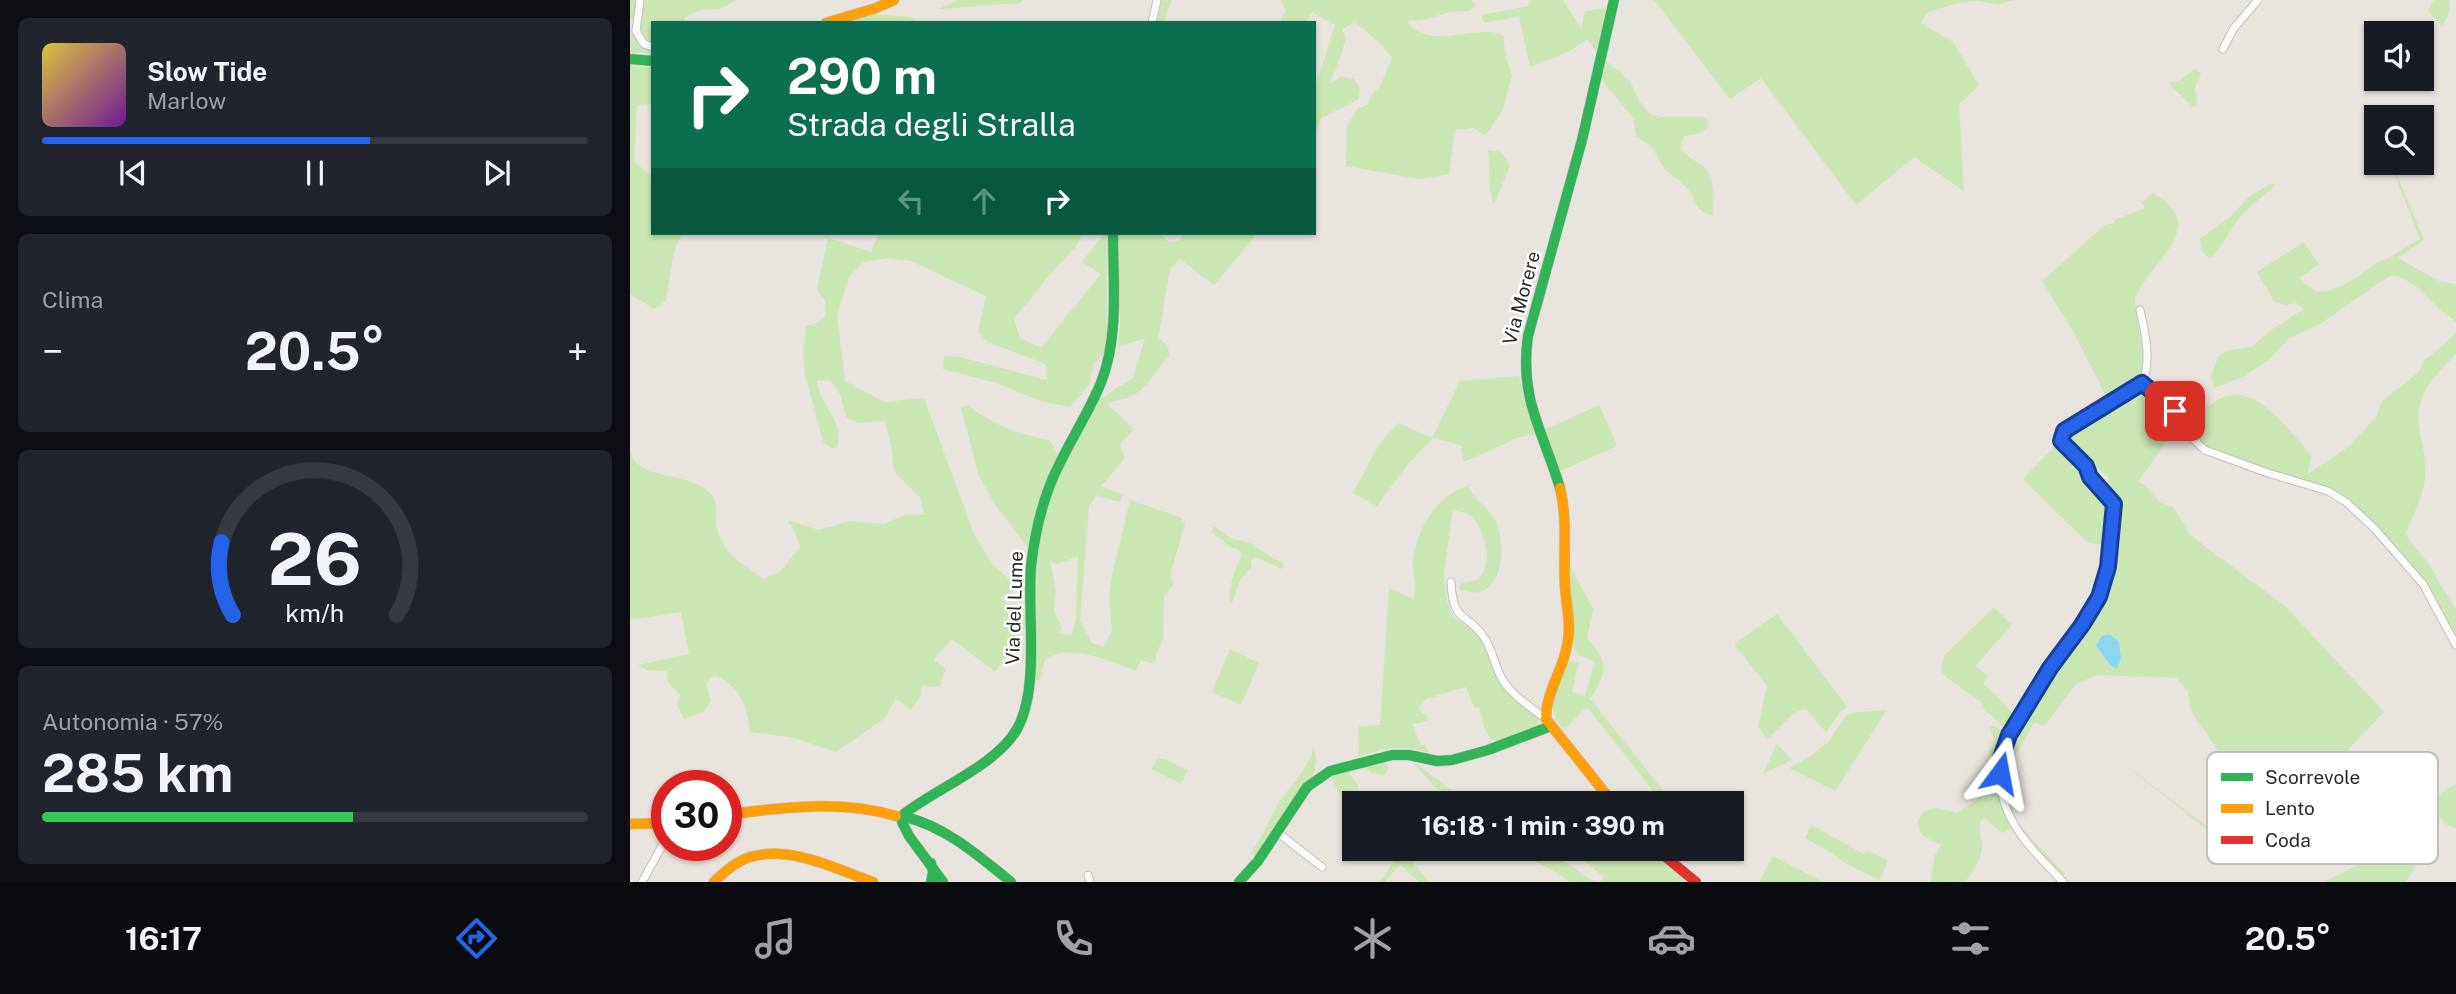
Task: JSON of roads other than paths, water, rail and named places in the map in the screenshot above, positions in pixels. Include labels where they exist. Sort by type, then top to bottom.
[{"type":"street","points":[[640,0],[636,31],[644,44],[651,46]]},
{"type":"street","points":[[832,21],[894,0]]},
{"type":"street","points":[[1152,21],[1157,0]]},
{"type":"street","name":"Via Morere","points":[[1549,723],[1547,699],[1566,653],[1569,631],[1565,582],[1566,519],[1563,493],[1524,384],[1524,352],[1582,141],[1614,0]]},
{"type":"street","points":[[2223,49],[2234,28],[2258,0]]},
{"type":"street","points":[[630,59],[651,61]]},
{"type":"street","name":"Via del Lume","points":[[902,817],[924,798],[981,765],[1012,737],[1019,726],[1027,698],[1031,570],[1036,528],[1057,468],[1102,381],[1109,357],[1112,338],[1113,235]]},
{"type":"street","points":[[2063,882],[2026,842],[2010,817],[2002,794],[2001,760],[2009,735],[2050,668],[2091,612],[2106,577],[2114,504],[2090,477],[2086,466],[2060,440],[2068,427],[2142,383],[2146,373],[2146,346],[2140,310]]},
{"type":"street","points":[[2142,383],[2172,407],[2194,441],[2205,450],[2328,491],[2346,502],[2374,528],[2422,582],[2456,645]]},
{"type":"street","points":[[1451,582],[1454,608],[1483,635],[1502,678],[1549,723],[1604,791]]},
{"type":"street","points":[[1239,882],[1258,860],[1307,787],[1330,771],[1392,755],[1409,755],[1437,761],[1452,760],[1488,750],[1549,723]]},
{"type":"street","points":[[742,813],[847,808],[873,809],[918,819],[1012,882]]},
{"type":"street","points":[[902,817],[909,836],[943,882]]},
{"type":"street","points":[[630,824],[651,823]]},
{"type":"street","points":[[1277,832],[1322,867]]},
{"type":"street","points":[[714,882],[744,860],[772,854],[795,858],[873,882]]},
{"type":"street","points":[[642,882],[654,861]]},
{"type":"street","points":[[1671,861],[1696,882]]},
{"type":"street","points":[[930,863],[933,872],[931,882]]},
{"type":"water","points":[[2109,634],[2119,642],[2121,659],[2117,669],[2111,666],[2096,646],[2101,637]]}]
